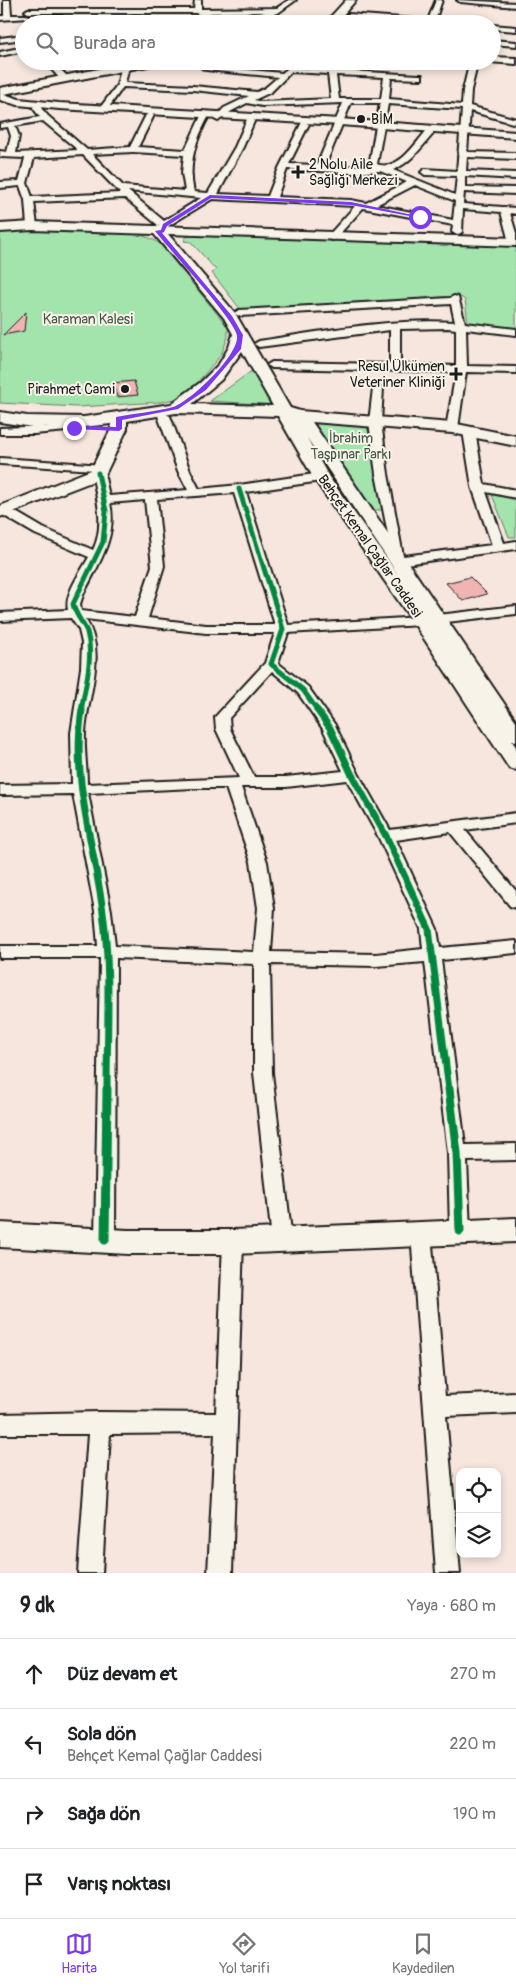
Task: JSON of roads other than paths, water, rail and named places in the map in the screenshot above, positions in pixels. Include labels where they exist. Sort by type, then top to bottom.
[{"type":"main road","points":[[337,15],[351,0]]},
{"type":"main road","points":[[350,15],[363,0]]},
{"type":"main road","points":[[501,60],[516,61]]},
{"type":"main road","points":[[0,91],[114,70]]},
{"type":"main road","points":[[0,96],[38,106],[104,108],[516,137]]},
{"type":"main road","points":[[0,103],[205,116]]},
{"type":"main road","points":[[251,119],[305,124],[339,124]]},
{"type":"main road","points":[[380,127],[463,133]]},
{"type":"main road","points":[[0,228],[32,226],[515,242]]},
{"type":"main road","name":"Behçet Kemal Çağlar Caddesi","points":[[163,230],[239,314],[272,365],[290,415],[321,477],[516,736]]},
{"type":"main road","name":"Behçet Kemal Çağlar Caddesi","points":[[163,230],[230,316],[290,415],[398,561],[430,620],[516,763]]},
{"type":"main road","points":[[170,412],[204,389],[238,349],[240,335]]},
{"type":"main road","points":[[0,417],[74,428],[119,424],[170,412],[290,415],[452,428],[516,441]]},
{"type":"main road","points":[[27,421],[119,424]]},
{"type":"main road","points":[[3,512],[99,470],[119,424]]},
{"type":"main road","points":[[0,1235],[105,1240],[233,1242],[516,1230]]},
{"type":"street","points":[[27,15],[31,0]]},
{"type":"street","points":[[197,11],[198,0]]},
{"type":"street","points":[[264,15],[279,10],[293,0]]},
{"type":"street","points":[[433,15],[439,0]]},
{"type":"street","points":[[460,0],[516,5]]},
{"type":"street","points":[[4,18],[5,5]]},
{"type":"street","points":[[49,15],[94,11],[279,10]]},
{"type":"street","points":[[93,15],[94,11]]},
{"type":"street","points":[[197,11],[206,14]]},
{"type":"street","points":[[192,15],[206,14]]},
{"type":"street","points":[[501,27],[516,28]]},
{"type":"street","points":[[0,40],[15,38]]},
{"type":"street","points":[[501,43],[516,44]]},
{"type":"street","points":[[0,54],[15,51]]},
{"type":"street","points":[[56,70],[65,79]]},
{"type":"street","points":[[104,108],[121,85],[125,70]]},
{"type":"street","points":[[193,88],[205,70],[285,73],[332,72],[419,77]]},
{"type":"street","points":[[219,117],[268,90],[288,70]]},
{"type":"street","points":[[456,241],[463,133],[467,108],[467,90],[472,70]]},
{"type":"street","points":[[332,72],[336,102]]},
{"type":"street","points":[[388,75],[383,116],[371,163],[375,167],[414,182],[459,203],[516,211]]},
{"type":"street","points":[[121,85],[193,88],[259,95]]},
{"type":"street","points":[[248,101],[262,104],[348,101],[433,103],[503,116],[516,122]]},
{"type":"street","points":[[320,168],[348,101]]},
{"type":"street","points":[[38,106],[45,118],[85,152],[163,230],[210,196],[239,147],[251,119]]},
{"type":"street","points":[[133,149],[150,114]]},
{"type":"street","points":[[503,116],[516,115]]},
{"type":"street","points":[[190,195],[185,178],[189,153],[192,139],[205,116]]},
{"type":"street","points":[[0,126],[45,118]]},
{"type":"street","points":[[271,200],[284,166],[305,124]]},
{"type":"street","points":[[10,154],[15,136],[11,125]]},
{"type":"street","points":[[284,166],[351,170],[394,168],[400,165],[430,132]]},
{"type":"street","points":[[0,154],[30,156],[133,149],[189,153]]},
{"type":"street","points":[[462,154],[516,156]]},
{"type":"street","points":[[30,156],[23,183],[29,200],[32,226]]},
{"type":"street","points":[[425,172],[516,176]]},
{"type":"street","points":[[460,189],[512,191],[506,175]]},
{"type":"street","points":[[332,237],[364,205],[414,182]]},
{"type":"street","points":[[0,185],[23,183]]},
{"type":"street","points":[[121,188],[190,195],[364,205],[457,223]]},
{"type":"street","points":[[29,200],[127,196]]},
{"type":"street","points":[[505,210],[515,242]]},
{"type":"street","points":[[239,314],[455,300],[459,312],[464,352],[452,428]]},
{"type":"street","points":[[259,344],[327,333],[395,327],[449,325],[516,332]]},
{"type":"street","points":[[395,327],[395,368]]},
{"type":"street","points":[[272,365],[516,370]]},
{"type":"street","points":[[378,388],[375,422],[382,474],[398,561],[516,545]]},
{"type":"street","points":[[170,412],[184,471],[195,492]]},
{"type":"street","points":[[0,431],[74,428]]},
{"type":"street","points":[[468,431],[478,486],[499,547]]},
{"type":"street","points":[[0,461],[99,470],[106,500],[103,542],[76,595],[74,604],[75,614],[86,630],[89,643],[88,668],[78,734],[80,789],[103,911],[107,952],[105,1240]]},
{"type":"street","points":[[106,500],[151,498],[239,489],[321,477]]},
{"type":"street","points":[[478,486],[516,494]]},
{"type":"street","points":[[239,489],[283,629],[271,664],[222,717],[223,729],[240,782],[266,908],[262,958],[263,1073],[282,1240]]},
{"type":"street","points":[[140,622],[158,566],[151,498]]},
{"type":"street","points":[[3,512],[39,531],[96,556]]},
{"type":"street","points":[[0,617],[75,614],[206,629],[283,629],[430,620],[516,610]]},
{"type":"street","points":[[271,664],[302,690],[330,728],[352,775],[386,836],[428,929],[457,1153],[460,1232]]},
{"type":"street","points":[[0,790],[286,782],[352,775]]},
{"type":"street","points":[[386,836],[516,818]]},
{"type":"street","points":[[454,826],[516,902]]},
{"type":"street","points":[[0,952],[107,952],[376,960],[516,947]]},
{"type":"street","points":[[457,1153],[516,1152]]},
{"type":"street","points":[[421,1233],[448,1573]]},
{"type":"street","points":[[220,1573],[233,1242]]},
{"type":"street","points":[[436,1406],[516,1404]]},
{"type":"street","points":[[0,1424],[100,1422],[226,1423]]},
{"type":"street","points":[[90,1573],[100,1422]]},
{"type":"place","name":"BİM","points":[[361,119]]},
{"type":"place","name":"2 Nolu Aile Sağlığı Merkezi","points":[[298,172]]},
{"type":"place","name":"Resul Ülkümen Veteriner Kliniği","points":[[456,374]]},
{"type":"place","name":"Pirahmet Cami","points":[[125,389]]},
{"type":"park label","name":"Karaman Kalesi","points":[[88,319]]},
{"type":"park label","name":"İbrahim Taşpınar Parkı","points":[[351,446]]}]
